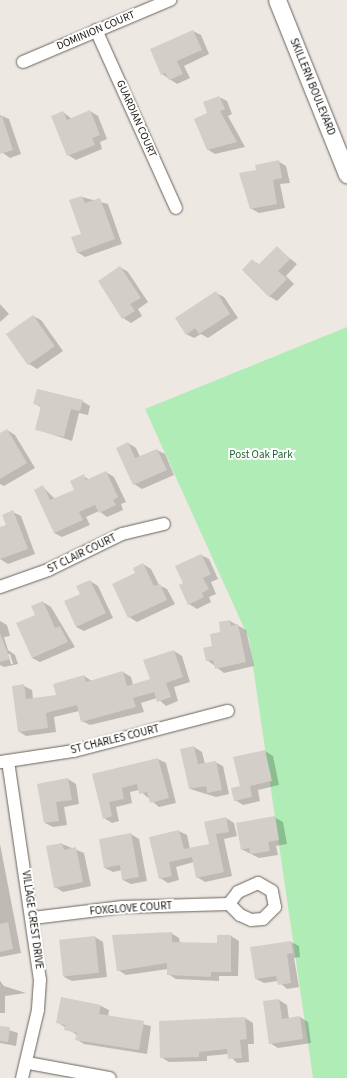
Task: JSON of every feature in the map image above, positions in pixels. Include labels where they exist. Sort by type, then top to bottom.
[{"type":"street","name":"DOMINION COURT","points":[[23,62],[170,0]]},
{"type":"street","name":"SKILLERN BOULEVARD","points":[[276,0],[347,174]]},
{"type":"street","name":"GUARDIAN COURT","points":[[96,30],[176,208]]},
{"type":"street","name":"ST CLAIR COURT","points":[[0,587],[48,570],[122,534],[164,524]]},
{"type":"street","name":"ST CHARLES COURT","points":[[4,761],[74,751],[228,711]]},
{"type":"street","name":"VILLAGE CREST DRIVE","points":[[4,761],[33,918],[40,980],[28,1063],[22,1078]]},
{"type":"street","name":"FOXGLOVE COURT","points":[[33,918],[122,908],[229,904]]},
{"type":"street","points":[[28,1063],[110,1078]]},
{"type":"green space","name":"Post Oak Park","points":[[347,327],[347,1078],[313,1078],[249,639],[145,409]]},
{"type":"building","points":[[193,30],[202,50],[177,61],[183,74],[169,80],[165,73],[161,75],[150,49]]},
{"type":"building","points":[[219,96],[225,109],[220,111],[237,142],[207,150],[194,119],[207,113],[203,102]]},
{"type":"building","points":[[90,110],[100,135],[92,138],[95,145],[67,156],[51,116],[63,111],[67,120]]},
{"type":"building","points":[[2,116],[13,150],[0,154],[0,117]]},
{"type":"building","points":[[279,160],[282,178],[273,180],[277,204],[250,209],[239,173],[256,170],[255,165]]},
{"type":"building","points":[[82,196],[85,203],[100,198],[115,239],[77,253],[71,237],[81,234],[69,200]]},
{"type":"building","points":[[277,246],[290,259],[278,271],[287,279],[269,297],[242,270],[252,259],[258,265]]},
{"type":"building","points":[[120,266],[141,298],[130,304],[135,311],[122,319],[98,281]]},
{"type":"building","points":[[216,291],[230,314],[199,334],[195,328],[186,335],[175,318]]},
{"type":"building","points":[[33,315],[55,346],[28,365],[6,334]]},
{"type":"building","points":[[37,389],[83,400],[80,411],[71,409],[64,437],[35,430],[41,406],[33,404]]},
{"type":"building","points":[[7,429],[27,463],[0,479],[0,433]]},
{"type":"building","points":[[128,442],[135,458],[157,449],[167,470],[133,485],[116,448]]},
{"type":"building","points":[[106,471],[118,497],[113,500],[116,505],[99,513],[95,505],[79,512],[83,520],[54,533],[34,490],[43,485],[50,500],[74,490],[70,481],[84,474],[86,480]]},
{"type":"building","points":[[13,510],[28,549],[0,559],[0,527],[6,525],[2,515]]},
{"type":"building","points":[[201,554],[211,574],[203,578],[209,589],[202,593],[204,597],[188,605],[179,585],[183,583],[175,566]]},
{"type":"building","points":[[143,563],[154,586],[160,584],[167,600],[128,618],[112,584],[135,573],[133,568]]},
{"type":"building","points":[[90,580],[106,613],[76,627],[64,601],[80,594],[76,586]]},
{"type":"building","points":[[43,601],[55,628],[60,626],[68,642],[32,658],[16,623],[35,615],[31,606]]},
{"type":"building","points":[[230,620],[231,626],[238,624],[246,662],[215,669],[213,660],[206,661],[203,648],[212,646],[210,634],[220,632],[219,622]]},
{"type":"building","points":[[0,633],[10,659],[0,662]]},
{"type":"building","points":[[174,650],[183,677],[166,683],[171,697],[157,702],[154,692],[133,698],[136,707],[81,722],[77,705],[46,713],[48,728],[18,732],[12,686],[24,684],[26,699],[56,695],[53,684],[84,675],[86,682],[123,671],[127,686],[150,679],[143,660]]},
{"type":"building","points":[[194,746],[198,764],[216,761],[222,790],[207,793],[206,786],[189,789],[180,749]]},
{"type":"building","points":[[265,750],[272,781],[250,786],[252,797],[234,801],[231,788],[240,786],[233,757]]},
{"type":"building","points":[[158,758],[169,798],[150,803],[147,792],[139,794],[137,784],[122,788],[124,799],[109,802],[112,816],[103,819],[92,774]]},
{"type":"building","points":[[68,778],[72,800],[56,802],[59,821],[44,823],[37,784]]},
{"type":"building","points":[[275,816],[279,840],[268,842],[270,851],[250,854],[249,848],[241,850],[236,823]]},
{"type":"building","points":[[226,817],[229,832],[216,834],[224,872],[196,878],[192,857],[169,862],[172,876],[159,879],[149,837],[179,830],[184,849],[209,844],[204,822]]},
{"type":"building","points":[[131,833],[139,877],[122,880],[120,865],[104,868],[99,839]]},
{"type":"building","points":[[62,843],[64,850],[76,847],[83,882],[54,888],[46,846]]},
{"type":"building","points":[[8,922],[13,949],[0,952],[0,924]]},
{"type":"building","points":[[172,932],[172,942],[217,943],[217,935],[231,935],[231,972],[211,972],[211,977],[167,975],[167,963],[117,971],[112,935]]},
{"type":"building","points":[[95,936],[99,973],[63,977],[59,940]]},
{"type":"building","points":[[291,941],[293,953],[287,954],[291,983],[278,985],[276,976],[255,979],[250,947]]},
{"type":"building","points":[[61,997],[101,1005],[99,1014],[144,1021],[139,1050],[75,1040],[77,1033],[64,1030],[65,1025],[56,1023]]},
{"type":"building","points":[[279,999],[282,1019],[300,1016],[303,1039],[269,1044],[263,1001]]},
{"type":"building","points":[[245,1017],[247,1039],[240,1040],[242,1058],[228,1059],[227,1049],[199,1052],[199,1057],[160,1058],[159,1021]]},
{"type":"building","points":[[0,1026],[10,1027],[8,1042],[0,1041]]}]
